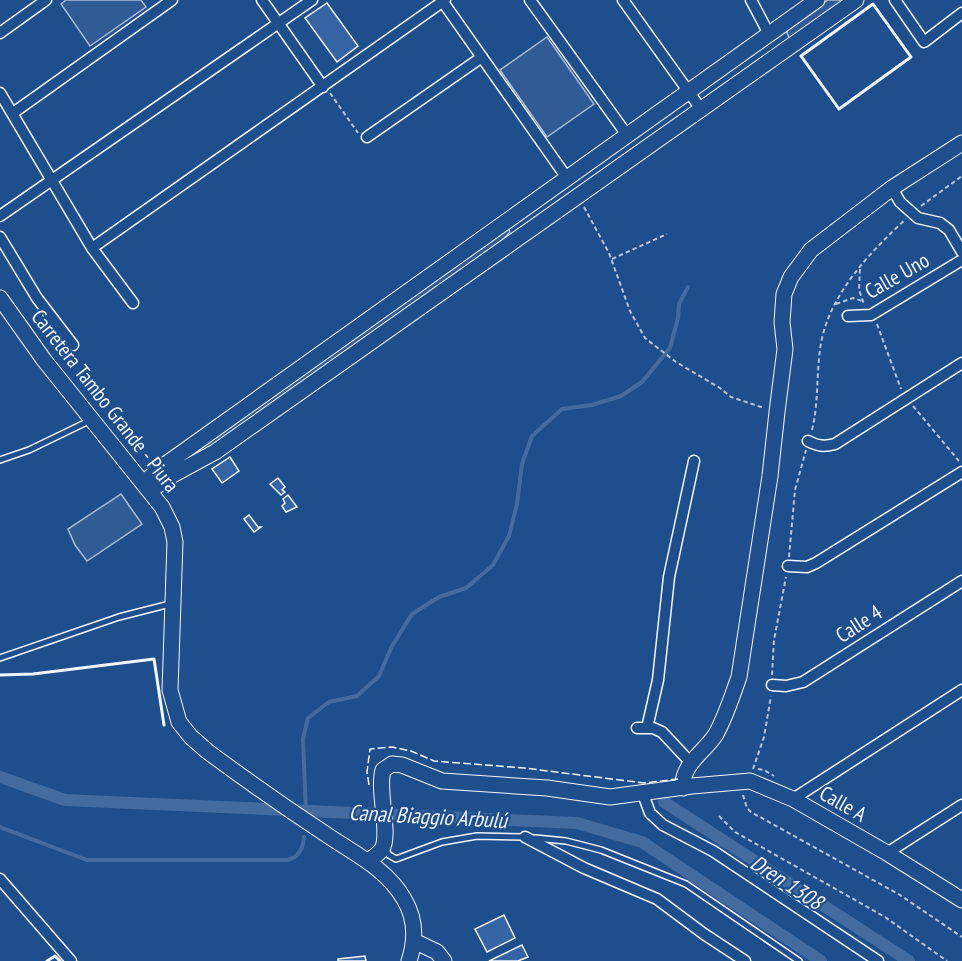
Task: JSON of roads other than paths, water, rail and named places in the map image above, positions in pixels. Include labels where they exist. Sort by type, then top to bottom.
[{"type":"street","points":[[0,33],[46,0]]},
{"type":"street","points":[[13,112],[172,0]]},
{"type":"street","points":[[262,0],[324,87]]},
{"type":"street","points":[[0,216],[312,0]]},
{"type":"street","points":[[530,0],[627,135]]},
{"type":"street","points":[[751,0],[769,34]]},
{"type":"street","points":[[147,487],[175,457],[817,0]]},
{"type":"street","points":[[147,487],[215,452],[856,0]]},
{"type":"street","points":[[895,0],[924,42],[962,13]]},
{"type":"street","points":[[92,248],[444,1],[567,178]]},
{"type":"street","points":[[627,1],[701,109]]},
{"type":"street","points":[[365,138],[482,57]]},
{"type":"street","points":[[0,93],[92,248],[133,303]]},
{"type":"street","points":[[688,787],[682,778],[687,767],[716,734],[739,677],[770,476],[785,350],[782,322],[784,294],[791,277],[811,250],[892,188],[962,143]]},
{"type":"street","points":[[892,188],[900,201],[918,218],[940,223],[949,230],[962,252]]},
{"type":"street","points":[[0,237],[37,298],[74,345]]},
{"type":"street","name":"Calle Uno","points":[[848,316],[871,315],[962,260]]},
{"type":"street","name":"Carretera Tambo Grande - Piura","points":[[0,298],[44,360],[147,487],[162,507],[172,527],[175,562],[170,690],[179,722],[191,737],[223,763],[384,874],[406,901],[412,916],[414,941]]},
{"type":"street","points":[[808,441],[819,446],[834,444],[962,363]]},
{"type":"street","points":[[691,763],[662,732],[653,728],[642,728],[658,680],[669,577],[694,461]]},
{"type":"street","points":[[788,566],[807,567],[816,563],[962,471]]},
{"type":"street","name":"Calle 4","points":[[772,685],[786,686],[804,682],[962,581]]},
{"type":"street","points":[[793,799],[962,690]]},
{"type":"street","name":"Calle A","points":[[384,847],[380,786],[383,770],[392,764],[402,765],[442,780],[547,788],[610,797],[750,781],[793,799],[887,853],[962,900]]},
{"type":"street","points":[[643,794],[650,813],[663,825],[713,851],[878,961]]},
{"type":"street","points":[[887,853],[962,805]]},
{"type":"street","points":[[525,837],[584,868],[657,899],[745,961]]},
{"type":"street","points":[[367,861],[384,847]]},
{"type":"street","points":[[0,879],[71,961]]},
{"type":"street","points":[[409,961],[414,941],[437,952],[444,961]]},
{"type":"lane","points":[[0,460],[29,450],[92,419]]},
{"type":"lane","points":[[0,658],[119,617],[172,604]]},
{"type":"lane","points":[[384,847],[388,855],[396,859],[442,842],[477,836],[525,837],[566,842],[601,850],[686,884],[799,961]]},
{"type":"waterway","points":[[306,814],[303,739],[308,718],[329,702],[357,696],[379,676],[392,646],[412,614],[439,597],[466,588],[493,565],[509,536],[517,504],[522,464],[532,436],[562,409],[592,405],[621,396],[642,382],[670,348],[678,318],[679,304],[688,287]]},
{"type":"waterway","name":"Canal Biaggio Arbulú","points":[[0,777],[65,800],[577,823],[642,842],[821,961]]},
{"type":"waterway","name":"Dren 1308","points":[[664,802],[909,961]]},
{"type":"waterway","points":[[0,827],[87,860],[287,860],[300,852],[304,837]]}]
